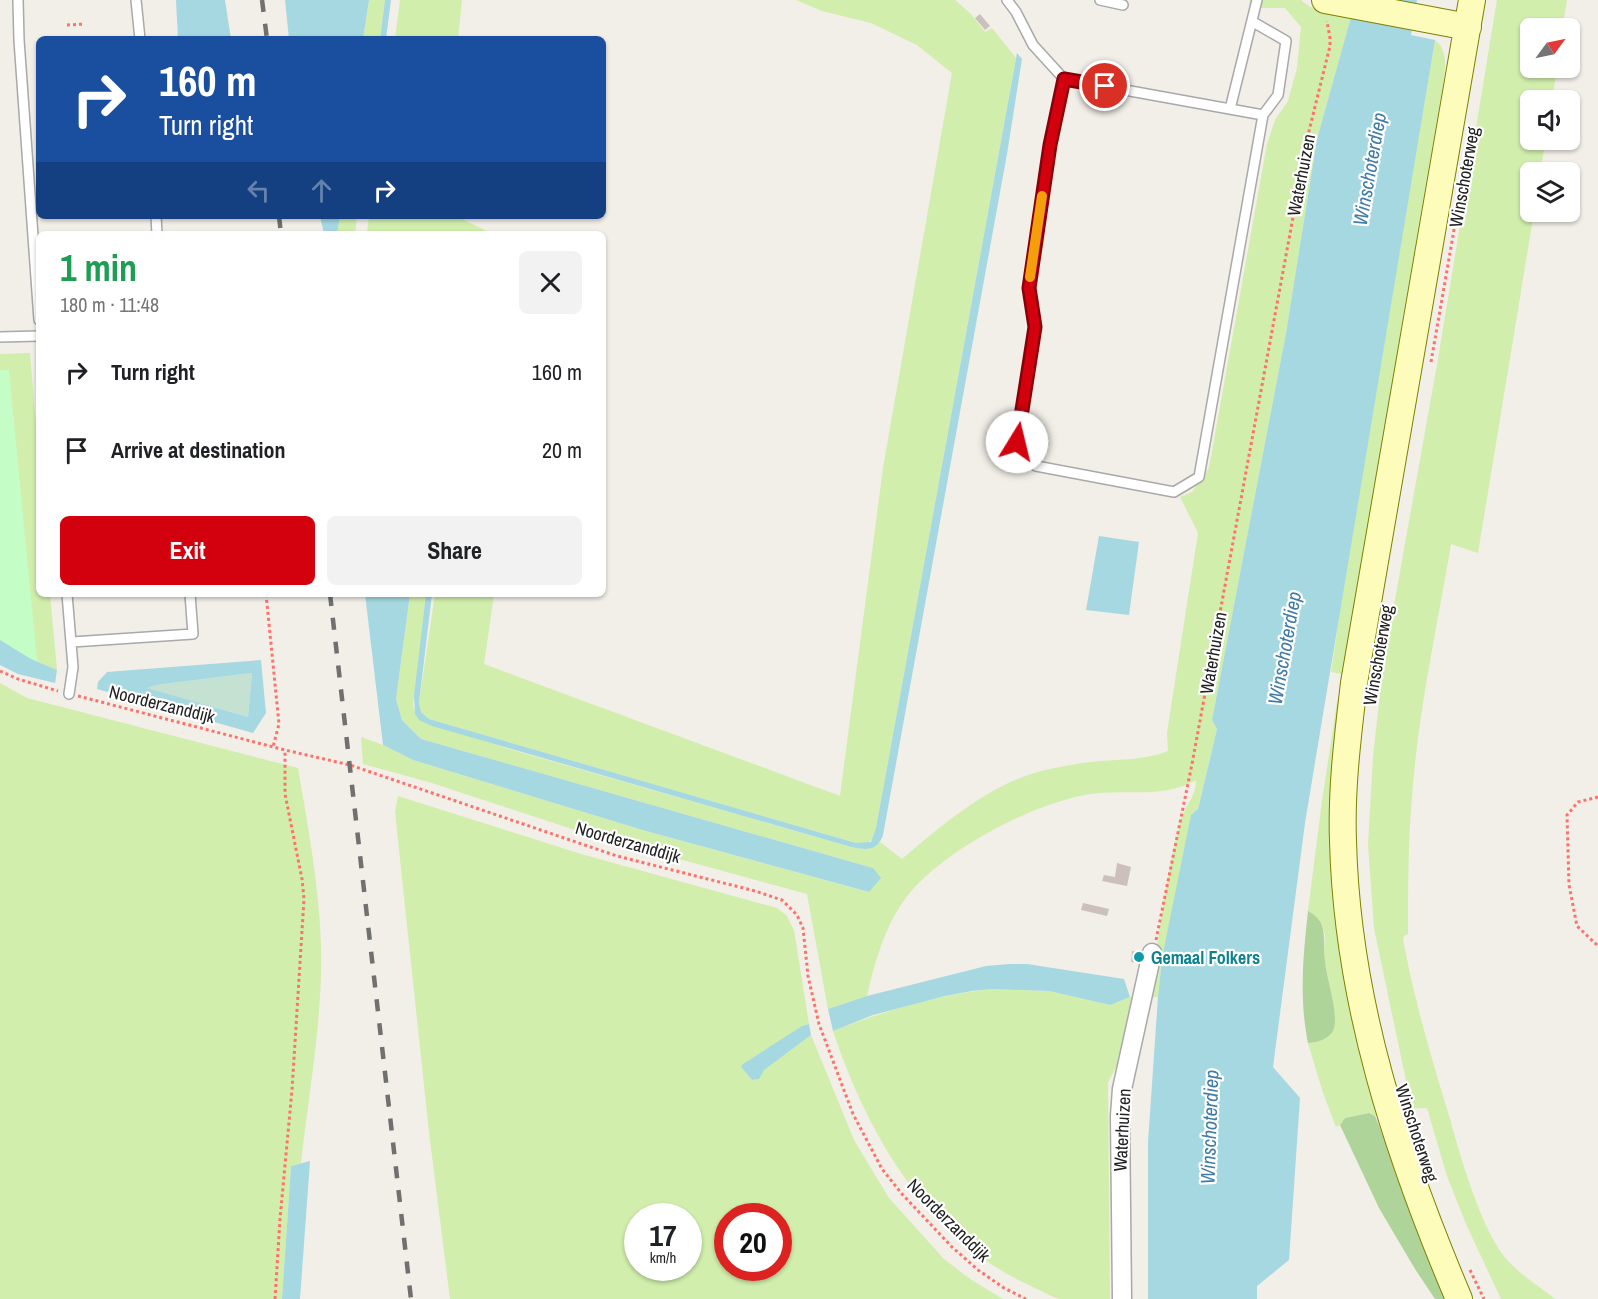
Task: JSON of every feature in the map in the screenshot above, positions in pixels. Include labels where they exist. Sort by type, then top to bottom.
[{"type":"main road","name":"Winschoterweg","points":[[1459,1299],[1416,1194],[1374,1058],[1361,1002],[1350,935],[1343,814],[1346,753],[1354,683],[1472,0]]},
{"type":"main road","points":[[1329,6],[1414,16],[1468,27]]},
{"type":"street","name":"Waterhuizen","points":[[1122,1299],[1120,1116],[1122,1089],[1152,953]]},
{"type":"lane","points":[[18,0],[36,278]]},
{"type":"lane","points":[[136,0],[140,36]]},
{"type":"lane","points":[[1007,0],[1033,45],[1064,79],[1263,115]]},
{"type":"lane","points":[[1100,0],[1123,5]]},
{"type":"lane","points":[[1230,109],[1257,0]]},
{"type":"lane","points":[[1064,79],[1050,145],[1029,288],[1035,327],[1017,442],[1026,459],[1036,466],[1173,492],[1198,477],[1263,115],[1278,95],[1286,41],[1253,22]]},
{"type":"lane","points":[[0,337],[36,336]]},
{"type":"lane","points":[[67,597],[73,667],[69,694]]},
{"type":"lane","points":[[72,642],[193,634],[190,597]]},
{"type":"path","name":"Waterhuizen","points":[[1152,953],[1192,764],[1309,131],[1330,45],[1329,6]]},
{"type":"path","points":[[67,25],[85,24]]},
{"type":"path","name":"Winschoterweg","points":[[1431,367],[1471,131]]},
{"type":"path","points":[[266,597],[279,724],[273,747]]},
{"type":"path","name":"Noorderzanddijk","points":[[0,671],[18,679],[69,694],[350,765],[617,856],[782,900],[797,915],[802,928],[808,976],[819,1024],[853,1114],[882,1169],[951,1247],[978,1270],[1004,1288],[1026,1299]]},
{"type":"path","points":[[275,1299],[292,1090],[303,899],[302,879],[285,794],[285,750]]},
{"type":"path","points":[[1598,797],[1578,802],[1567,815],[1569,885],[1577,926],[1598,946]]},
{"type":"path","points":[[1469,1268],[1485,1299]]},
{"type":"green space","points":[[369,0],[385,0],[380,36],[363,36]]},
{"type":"green space","points":[[400,0],[462,0],[458,36],[395,36]]},
{"type":"green space","points":[[796,0],[955,0],[971,14],[985,32],[992,28],[1016,58],[876,828],[872,839],[864,844],[429,719],[421,712],[419,703],[435,597],[494,597],[484,664],[840,796],[883,468],[952,73],[917,45],[871,23],[822,11]]},
{"type":"green space","points":[[1250,0],[1301,0],[1310,7],[1351,17],[1317,139],[1286,333],[1212,720],[1217,729],[1162,958],[1158,997],[1149,997],[1166,888],[1180,823],[1194,792],[1196,780],[1184,786],[1160,791],[1111,792],[1074,797],[1020,817],[966,846],[921,881],[905,899],[891,922],[881,946],[867,996],[828,1009],[807,894],[581,832],[432,783],[363,764],[361,737],[413,760],[646,831],[868,892],[873,868],[421,739],[402,720],[396,699],[410,597],[426,597],[413,706],[417,717],[509,749],[851,847],[870,849],[880,842],[902,859],[973,803],[1012,781],[1033,773],[1086,762],[1140,758],[1168,751],[1167,733],[1198,533],[1180,497],[1192,492],[1209,468],[1267,144],[1275,120],[1288,101],[1297,68],[1301,27],[1285,8],[1249,8]]},
{"type":"green space","points":[[1497,0],[1567,0],[1564,18],[1520,18],[1520,78],[1555,78],[1554,90],[1520,90],[1520,150],[1544,150],[1542,162],[1520,162],[1520,222],[1532,222],[1478,553],[1451,544],[1428,670],[1411,814],[1408,934],[1403,939],[1412,985],[1430,1052],[1465,1169],[1484,1222],[1505,1258],[1555,1299],[1501,1299],[1466,1224],[1447,1176],[1427,1108],[1399,1109],[1395,1092],[1408,1090],[1374,928],[1368,845],[1373,757],[1383,667],[1438,359]]},
{"type":"green space","points":[[1435,40],[1444,55],[1443,85],[1401,329],[1368,549],[1347,671],[1342,674],[1331,672],[1349,549]]},
{"type":"green space","points":[[340,219],[357,219],[355,231],[338,231]]},
{"type":"green space","points":[[369,219],[462,219],[487,231],[367,231]]},
{"type":"green space","points":[[30,353],[36,426],[36,597],[50,597],[57,670],[31,659],[0,640],[0,354]]},
{"type":"green space","points":[[0,370],[9,370],[38,670],[0,649]]},
{"type":"green space","points":[[252,673],[248,717],[146,688],[156,685]]},
{"type":"green space","points":[[0,683],[27,698],[298,768],[315,878],[320,923],[321,972],[318,1027],[301,1163],[291,1166],[282,1299],[0,1299]]},
{"type":"green space","points":[[1343,692],[1337,774],[1382,1114],[1375,1116],[1369,1113],[1345,1118],[1336,1127],[1308,1043],[1314,1043],[1334,1021],[1333,1002],[1324,959],[1325,935],[1320,920],[1308,911],[1337,702]]},
{"type":"green space","points":[[398,796],[581,854],[777,908],[787,916],[794,930],[809,1024],[802,1026],[741,1067],[752,1080],[759,1079],[763,1070],[811,1035],[854,1140],[889,1198],[944,1259],[970,1279],[1003,1299],[450,1299],[429,1132],[395,812]]},
{"type":"green space","points":[[1308,911],[1319,919],[1323,928],[1324,956],[1335,1024],[1329,1036],[1308,1043],[1304,1010],[1303,961]]},
{"type":"green space","points":[[992,989],[1049,991],[1110,1005],[1130,997],[1139,997],[1123,1052],[1108,1082],[1110,1299],[1053,1297],[994,1266],[961,1241],[932,1212],[906,1180],[883,1144],[847,1069],[833,1031],[911,1005],[951,995]]},
{"type":"green space","points":[[1369,1113],[1375,1116],[1451,1299],[1435,1299],[1415,1269],[1379,1208],[1340,1125],[1345,1118]]},
{"type":"water","points":[[176,0],[225,0],[231,36],[178,36]]},
{"type":"water","points":[[285,0],[369,0],[363,36],[289,36]]},
{"type":"water","points":[[385,0],[391,0],[386,36],[380,36]]},
{"type":"water","name":"Winschoterdiep","points":[[1353,0],[1417,0],[1411,35],[1435,40],[1305,823],[1273,1067],[1300,1098],[1289,1260],[1257,1286],[1257,1299],[1148,1299],[1148,1142],[1162,958],[1191,815],[1198,809],[1217,729],[1212,720],[1286,333],[1317,139],[1351,17]]},
{"type":"water","points":[[1017,53],[1022,59],[1007,154],[883,835],[878,844],[866,849],[851,847],[432,726],[419,720],[415,714],[414,695],[426,597],[432,597],[419,703],[421,712],[429,719],[856,843],[871,842],[876,828]]},
{"type":"water","points":[[321,219],[340,219],[338,231],[323,231]]},
{"type":"water","points":[[1099,536],[1139,542],[1129,615],[1086,610]]},
{"type":"water","points":[[365,597],[410,597],[396,699],[402,720],[421,739],[873,868],[881,878],[869,892],[646,831],[413,760],[383,745]]},
{"type":"water","points":[[0,640],[31,659],[57,670],[55,683],[18,674],[0,665]]},
{"type":"water","points":[[261,660],[266,713],[253,733],[97,689],[98,682],[107,672]],"holes":[[[252,673],[248,717],[147,688]]]},
{"type":"water","points":[[1027,964],[1124,979],[1130,997],[1110,1005],[1049,991],[992,989],[972,991],[873,1015],[833,1031],[828,1009],[867,996],[986,966]]},
{"type":"water","points":[[809,1024],[811,1035],[764,1070],[759,1079],[752,1080],[741,1067],[802,1026]]},
{"type":"water","points":[[310,1161],[300,1299],[282,1299],[291,1166]]},
{"type":"building","points":[[980,14],[990,26],[985,30],[975,18]]},
{"type":"building","points":[[1117,863],[1131,867],[1127,886],[1102,881],[1104,875],[1115,877]]},
{"type":"building","points":[[1083,903],[1109,909],[1107,916],[1081,910]]},
{"type":"building","name":"Gemaal Folkers","points":[[1132,951],[1146,953],[1145,963],[1131,962]]},
{"type":"railway","points":[[262,0],[267,36]]},
{"type":"railway","points":[[279,219],[281,231]]},
{"type":"railway","points":[[330,597],[411,1299]]},
{"type":"slow traffic","points":[[1030,277],[1042,196]]},
{"type":"place","name":"Gemaal Folkers","points":[[1139,957]]},
{"type":"route","points":[[1017,442],[1035,327],[1029,288],[1050,145],[1064,79],[1105,86]]}]
